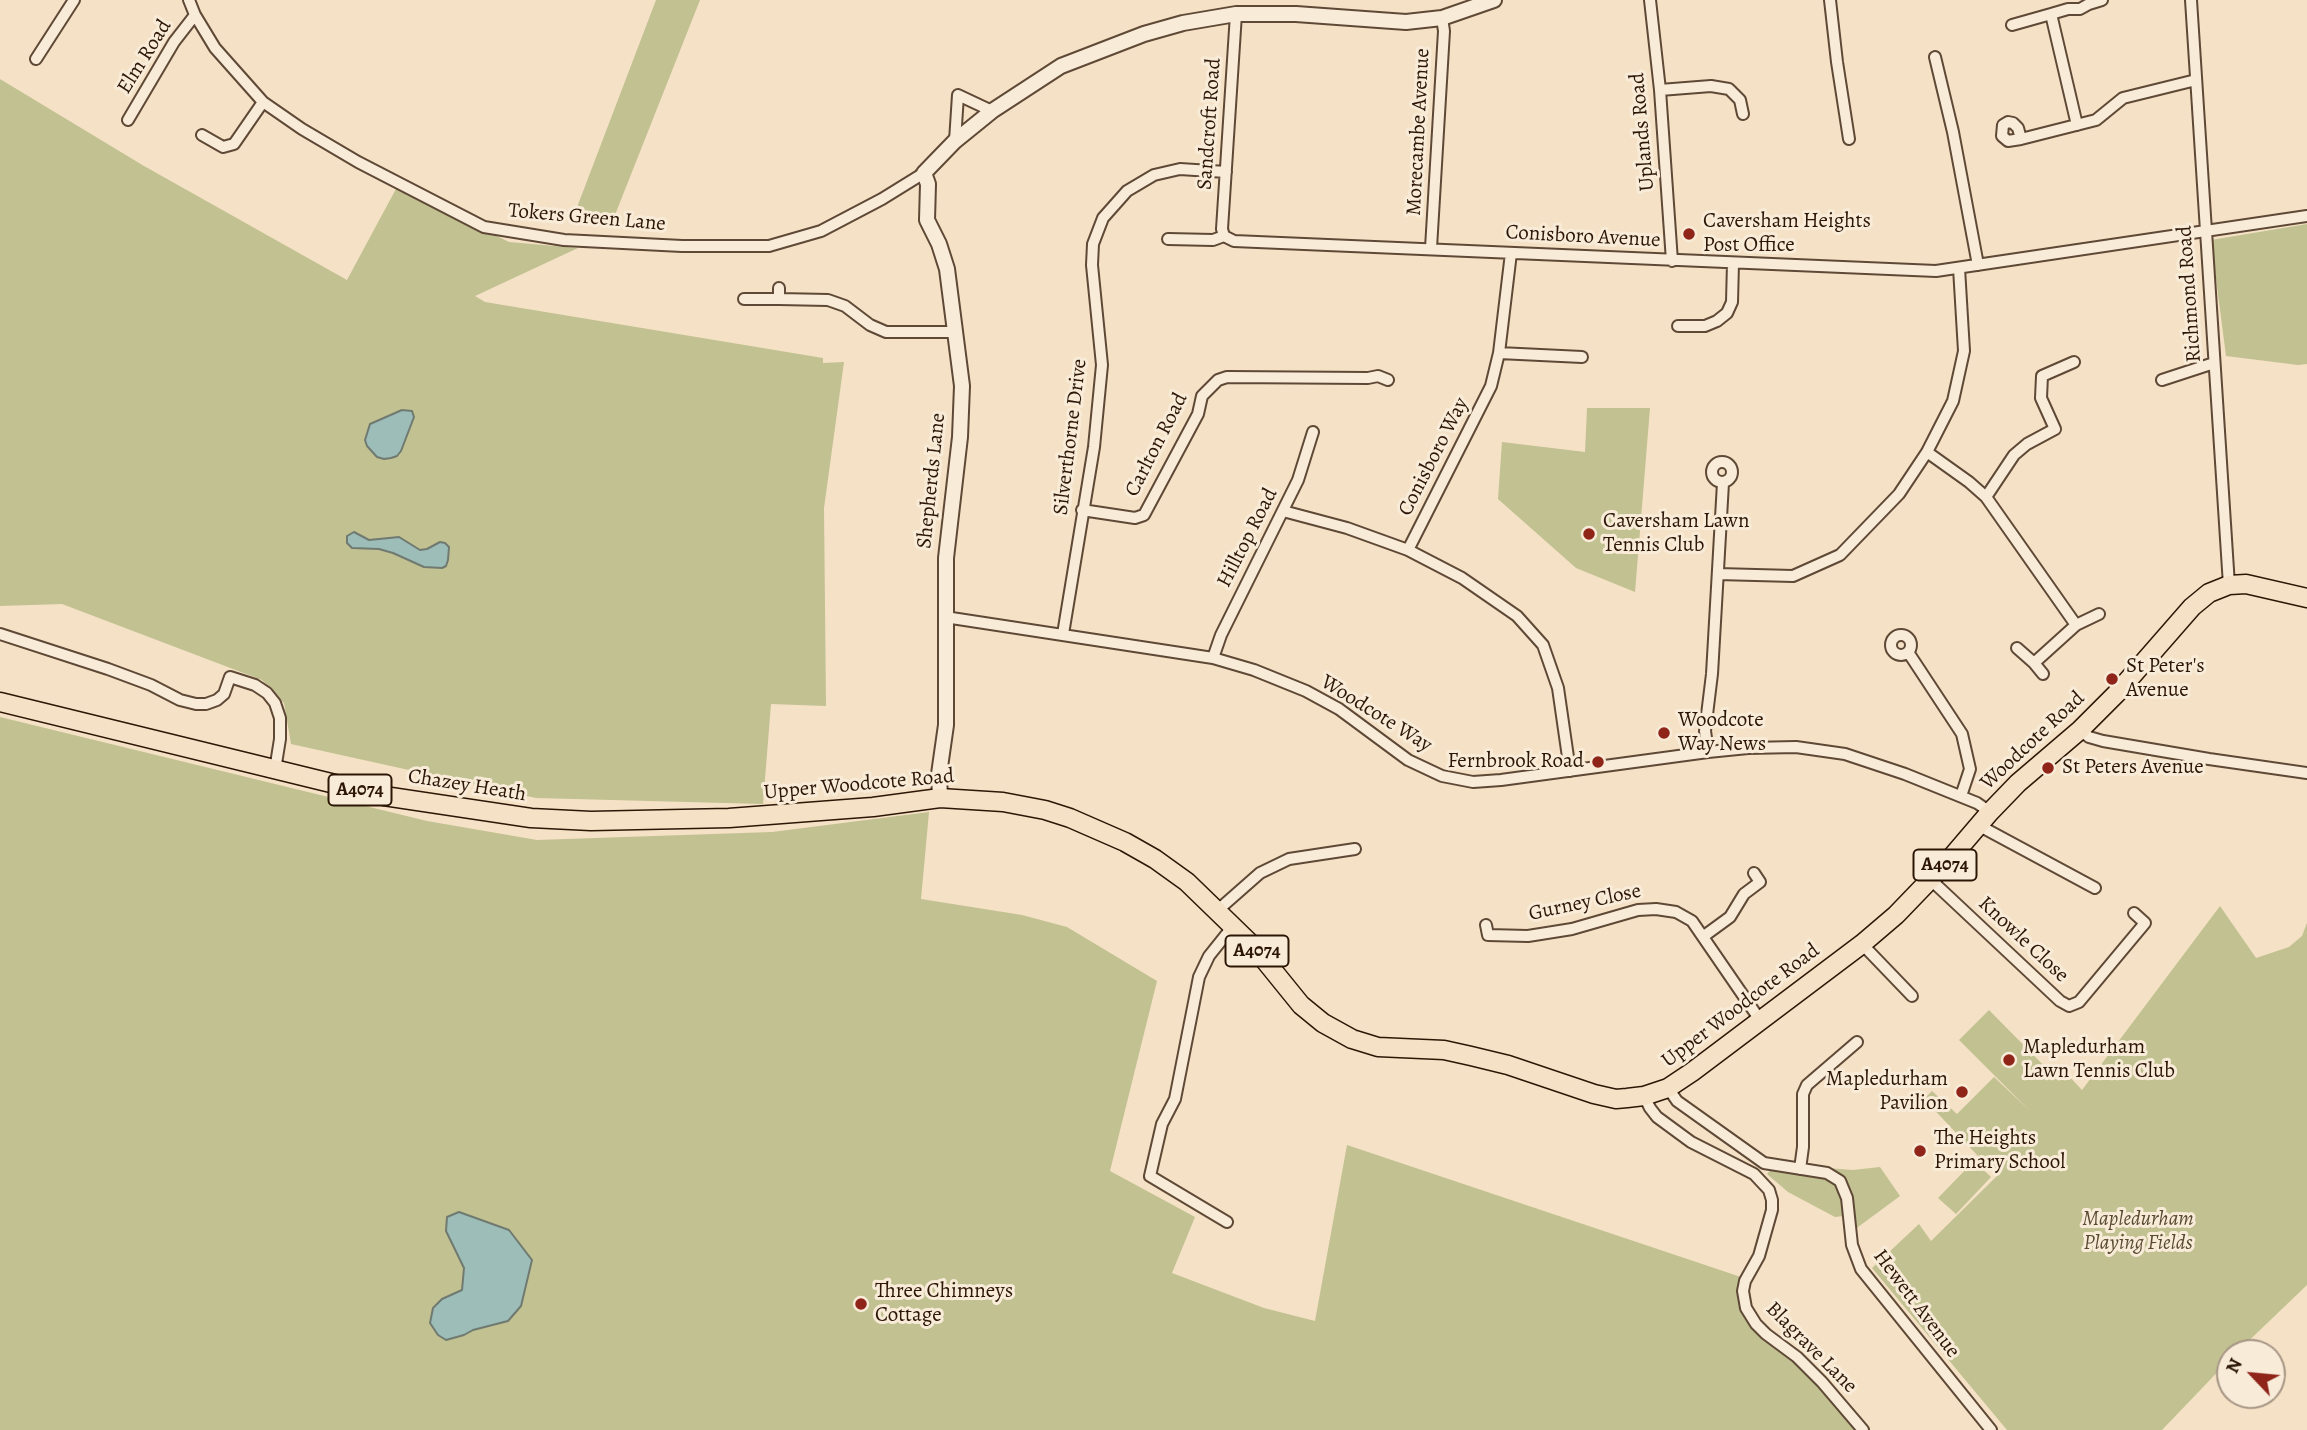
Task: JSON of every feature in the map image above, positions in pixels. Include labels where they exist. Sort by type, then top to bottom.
[{"type":"main road","points":[[2229,585],[2246,584],[2307,598]]},
{"type":"main road","name":"Woodcote Road","points":[[1984,819],[2018,783],[2080,730],[2116,694],[2192,607],[2209,593],[2229,585]]},
{"type":"main road","name":"Chazey Heath","points":[[0,702],[384,796],[531,818],[592,821],[729,818]]},
{"type":"main road","name":"Upper Woodcote Road","points":[[729,818],[873,807],[940,798],[1003,802],[1045,810],[1089,825],[1125,842],[1187,882],[1254,947],[1301,1005],[1324,1023],[1352,1039],[1378,1047],[1444,1051],[1471,1056],[1616,1099],[1644,1096],[1668,1088],[1862,944],[1931,880],[1984,819]]},
{"type":"street","points":[[36,59],[74,0]]},
{"type":"street","name":"Tokers Green Lane","points":[[189,0],[215,48],[263,102],[358,162],[484,228],[564,240],[682,246],[769,246],[821,231],[924,173]]},
{"type":"street","points":[[924,173],[955,141],[992,111],[1062,66],[1144,34],[1236,13],[1296,14],[1406,22],[1442,18],[1494,0]]},
{"type":"street","name":"Uplands Road","points":[[1650,0],[1660,90],[1672,261]]},
{"type":"street","points":[[1830,0],[1849,139]]},
{"type":"street","points":[[2018,20],[2080,9],[2102,0]]},
{"type":"street","name":"Richmond Road","points":[[2191,0],[2229,585]]},
{"type":"street","name":"Sandcroft Road","points":[[1224,236],[1222,229],[1236,13]]},
{"type":"street","points":[[2051,14],[2077,125]]},
{"type":"street","name":"Elm Road","points":[[128,120],[174,42],[195,15]]},
{"type":"street","name":"Morecambe Avenue","points":[[1431,248],[1444,31],[1442,18]]},
{"type":"street","points":[[1935,57],[1948,118],[1958,131],[1978,265]]},
{"type":"street","points":[[2021,139],[2096,120],[2123,98],[2196,80]]},
{"type":"street","points":[[1660,90],[1711,86],[1729,89],[1740,100],[1743,114]]},
{"type":"street","points":[[955,141],[958,95],[992,111]]},
{"type":"street","points":[[202,135],[223,147],[234,144],[263,102]]},
{"type":"street","name":"Silverthorne Drive","points":[[1063,635],[1094,447],[1102,365],[1092,265],[1093,244],[1103,219],[1127,191],[1154,175],[1180,169],[1226,172]]},
{"type":"street","name":"Shepherds Lane","points":[[924,173],[928,184],[927,220],[947,269],[962,386],[960,437],[946,558],[946,725],[939,774],[940,798]]},
{"type":"street","name":"Conisboro Avenue","points":[[1168,239],[1213,240],[1224,236],[1234,241],[1937,271],[2307,216]]},
{"type":"street","name":"Conisboro Way","points":[[1408,550],[1492,381],[1499,353],[1511,253]]},
{"type":"street","points":[[1678,326],[1705,326],[1727,313],[1732,302],[1732,263]]},
{"type":"street","points":[[1718,574],[1793,576],[1840,555],[1899,494],[1927,453],[1953,401],[1964,351],[1959,268]]},
{"type":"street","points":[[744,299],[779,294],[828,300],[845,306],[870,326],[886,332],[956,332]]},
{"type":"street","points":[[1499,353],[1582,356]]},
{"type":"street","points":[[1986,497],[2014,455],[2027,444],[2055,429],[2041,398],[2042,376],[2074,362]]},
{"type":"street","points":[[2162,380],[2214,363]]},
{"type":"street","name":"Carlton Road","points":[[1082,510],[1135,518],[1143,515],[1198,414],[1202,396],[1218,380],[1227,377],[1368,379],[1378,376],[1388,380]]},
{"type":"street","name":"Hilltop Road","points":[[1213,658],[1221,635],[1298,480],[1313,432]]},
{"type":"street","points":[[1927,453],[1986,497],[2076,625]]},
{"type":"street","points":[[1708,752],[1705,731],[1723,483]]},
{"type":"street","points":[[1283,511],[1347,527],[1408,550],[1462,578],[1517,616],[1543,645],[1558,688],[1570,771]]},
{"type":"street","points":[[2034,663],[2076,625],[2099,614]]},
{"type":"street","name":"Woodcote Way","points":[[945,617],[1213,658],[1254,670],[1306,691],[1339,709],[1408,760],[1441,776],[1473,782],[1501,780],[1708,752],[1796,747],[1845,754],[1961,796],[1984,819]]},
{"type":"street","points":[[0,634],[108,669],[151,685],[180,700],[196,704],[217,700],[224,694],[230,677],[255,685],[275,703],[280,718],[275,770]]},
{"type":"street","points":[[2017,648],[2043,674]]},
{"type":"street","points":[[1908,652],[1962,734],[1970,769],[1961,796]]},
{"type":"street","points":[[2080,730],[2089,737],[2103,741],[2209,760],[2307,773]]},
{"type":"street","points":[[1984,819],[2095,888]]},
{"type":"street","points":[[1335,839],[1338,852]]},
{"type":"street","points":[[1218,911],[1260,873],[1289,859],[1354,849]]},
{"type":"street","name":"Knowle Close","points":[[1931,880],[2060,1001],[2069,1006],[2079,1002],[2150,926],[2134,913]]},
{"type":"street","points":[[1704,936],[1730,917],[1744,894],[1759,881]]},
{"type":"street","name":"Gurney Close","points":[[1486,935],[1528,936],[1572,929],[1638,910],[1676,912],[1692,921],[1704,936],[1760,1020]]},
{"type":"street","points":[[1227,1222],[1150,1176],[1162,1124],[1175,1099],[1199,977],[1209,956],[1233,926]]},
{"type":"street","points":[[1862,944],[1914,994],[1902,1005]]},
{"type":"street","points":[[1800,1169],[1803,1147],[1802,1094],[1807,1086],[1847,1056],[1857,1042]]},
{"type":"street","name":"Hewett Avenue","points":[[1668,1088],[1676,1101],[1764,1163],[1832,1175],[1844,1186],[1852,1245],[1861,1269],[1991,1430]]},
{"type":"street","points":[[1644,1096],[1657,1117],[1691,1142],[1754,1174],[1764,1163]]},
{"type":"street","name":"Blagrave Lane","points":[[1754,1174],[1769,1190],[1772,1200],[1770,1218],[1759,1256],[1745,1281],[1743,1292],[1746,1308],[1756,1324],[1797,1357],[1863,1430]]},
{"type":"green space","points":[[656,0],[700,0],[611,225],[571,223]]},
{"type":"green space","points":[[0,79],[144,166],[347,280],[397,187],[509,242],[578,248],[475,296],[485,302],[823,358],[823,363],[844,362],[824,508],[826,706],[771,704],[763,804],[536,798],[291,744],[284,703],[262,680],[62,604],[0,606]]},
{"type":"green space","points":[[2307,224],[2307,364],[2226,356],[2211,240]]},
{"type":"green space","name":"Caversham Lawn Tennis Club","points":[[1587,408],[1650,408],[1635,592],[1576,568],[1498,499],[1502,442],[1585,452]]},
{"type":"green space","points":[[0,717],[427,821],[537,840],[772,832],[929,812],[921,899],[1022,915],[1067,927],[1157,981],[1110,1171],[1195,1217],[1172,1273],[1264,1308],[1315,1321],[1347,1145],[1741,1277],[1738,1283],[1740,1305],[1748,1321],[1797,1361],[1856,1430],[0,1430]]},
{"type":"green space","name":"Mapledurham Playing Fields","points":[[2220,906],[2256,958],[2289,947],[2302,936],[2307,923],[2307,1285],[2251,1339],[2216,1339],[2216,1374],[2162,1430],[2007,1430],[1872,1268],[1919,1224],[1931,1241],[1997,1176],[1924,1099],[1932,1091],[1957,1114],[1994,1077],[2030,1111],[1959,1040],[1989,1010],[2059,1081],[2067,1074],[2082,1090]]},
{"type":"green space","points":[[1974,1161],[1991,1177],[1956,1214],[1938,1198]]},
{"type":"green space","points":[[1773,1167],[1822,1176],[1833,1181],[1842,1194],[1844,1216],[1835,1217],[1788,1192],[1767,1174]]},
{"type":"green space","points":[[1880,1167],[1900,1196],[1854,1230],[1850,1190],[1844,1180],[1827,1168],[1853,1170]]},
{"type":"water","points":[[402,410],[412,411],[414,417],[401,451],[391,458],[377,457],[365,440],[370,424]]},
{"type":"water","points":[[354,532],[369,540],[399,537],[420,550],[440,542],[445,543],[449,547],[446,566],[424,567],[379,549],[352,548],[347,543],[347,536]]},
{"type":"water","points":[[459,1212],[509,1230],[532,1260],[521,1306],[508,1321],[446,1340],[438,1335],[430,1323],[433,1308],[442,1299],[462,1290],[464,1268],[446,1231],[447,1217]]},
{"type":"place","name":"Caversham Heights Post Office","points":[[1689,234]]},
{"type":"place","name":"Caversham Lawn Tennis Club","points":[[1589,534]]},
{"type":"place","name":"St Peter's Avenue","points":[[2112,679]]},
{"type":"place","name":"Woodcote Way News","points":[[1664,733]]},
{"type":"place","name":"Fernbrook Road","points":[[1598,762]]},
{"type":"place","name":"St Peters Avenue","points":[[2048,768]]},
{"type":"place","name":"Mapledurham Lawn Tennis Club","points":[[2009,1060]]},
{"type":"place","name":"Mapledurham Pavilion","points":[[1962,1092]]},
{"type":"place","name":"The Heights Primary School","points":[[1920,1151]]},
{"type":"place","name":"Three Chimneys Cottage","points":[[861,1304]]}]
